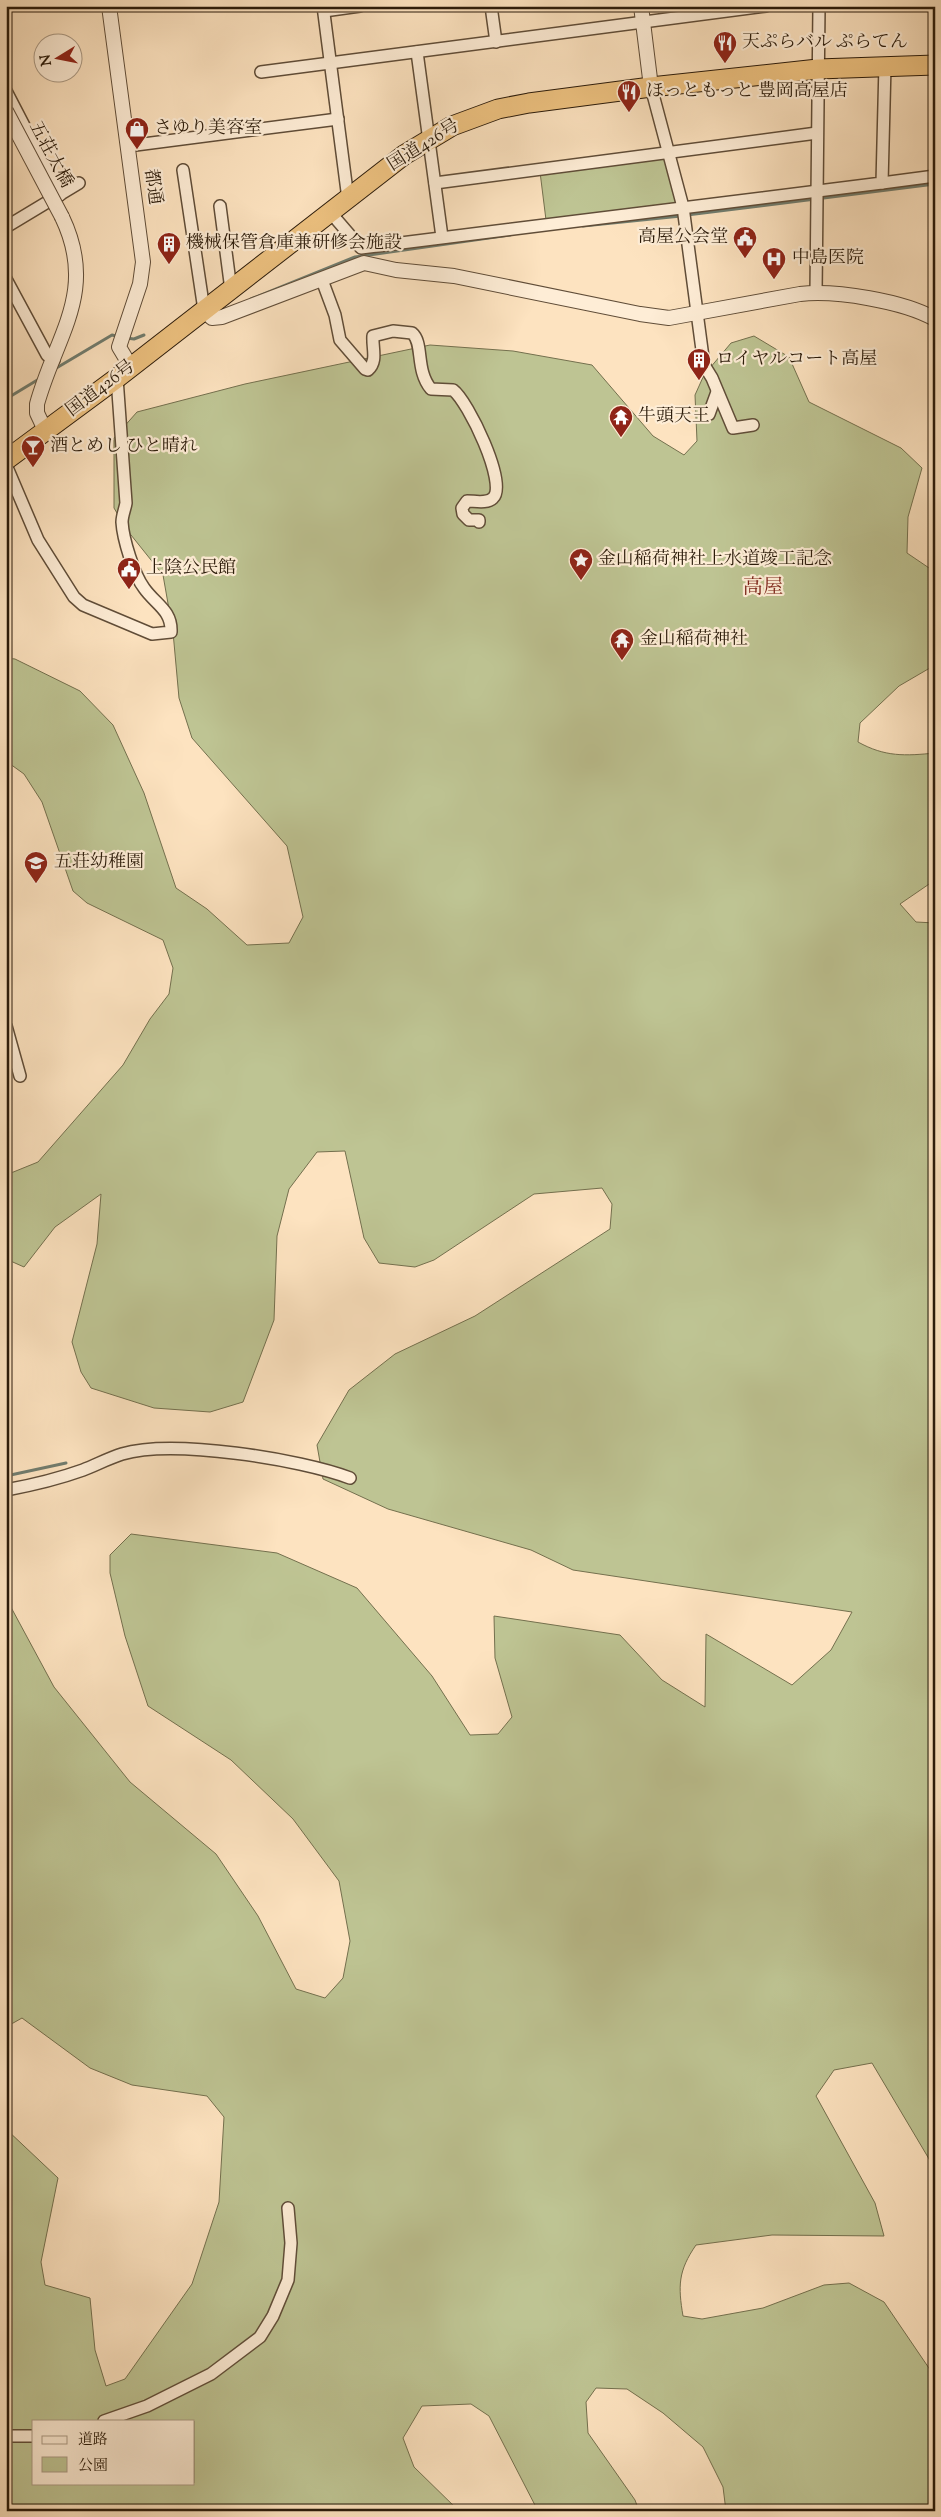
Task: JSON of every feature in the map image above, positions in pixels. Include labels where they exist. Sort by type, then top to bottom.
[{"type":"highway","name":"国道426号","points":[[6,460],[428,139],[468,120],[506,108],[651,87],[818,69],[885,65],[935,65]]},
{"type":"street","name":"都通","points":[[109,6],[143,267],[140,284],[121,338],[119,350],[124,372]]},
{"type":"street","points":[[348,199],[324,9],[360,6]]},
{"type":"street","points":[[491,6],[496,42]]},
{"type":"street","points":[[641,6],[651,87],[683,208],[704,365],[733,428],[753,425]]},
{"type":"street","points":[[261,72],[643,23],[739,8],[766,6]]},
{"type":"street","points":[[816,293],[819,6]]},
{"type":"street","points":[[416,52],[442,238]]},
{"type":"street","points":[[882,183],[885,65]]},
{"type":"street","points":[[6,91],[60,195]]},
{"type":"street","name":"五荘大橋","points":[[6,111],[62,217],[72,248],[75,289],[72,313],[43,385],[36,409],[45,430]]},
{"type":"street","points":[[128,146],[338,119]]},
{"type":"street","points":[[435,183],[818,133]]},
{"type":"street","points":[[183,170],[204,310],[209,317],[218,318],[364,263],[396,270],[454,276],[640,314],[669,318],[816,293],[900,305],[935,318]]},
{"type":"street","points":[[330,212],[361,248],[935,176]]},
{"type":"street","points":[[6,227],[79,183]]},
{"type":"street","points":[[220,206],[231,290]]},
{"type":"street","points":[[6,278],[47,355],[53,361]]},
{"type":"street","points":[[322,280],[335,315],[340,340],[364,369],[368,370],[372,367],[374,354],[373,336],[393,331],[412,334],[418,344],[420,367],[424,380],[431,389],[453,390],[461,399],[486,444],[495,482],[496,493],[493,499],[489,501],[467,501],[462,508],[469,520],[481,521]]},
{"type":"street","points":[[6,464],[38,540],[74,597],[84,605],[152,634],[171,632],[168,613],[145,591],[136,574],[122,522],[126,503],[124,372]]},
{"type":"street","points":[[705,414],[709,414],[718,392]]},
{"type":"street","points":[[6,1026],[20,1076]]},
{"type":"street","points":[[6,1490],[47,1482],[123,1454],[158,1448],[202,1450],[294,1462],[333,1471],[350,1478]]},
{"type":"street","points":[[107,2420],[147,2406],[211,2374],[260,2337],[273,2316],[288,2280],[290,2243],[288,2208]]},
{"type":"street","points":[[6,2436],[32,2436]]},
{"type":"green space","points":[[662,157],[667,160],[679,200],[675,205],[546,220],[540,172]]},
{"type":"green space","points":[[754,336],[789,357],[809,402],[901,448],[922,468],[908,517],[907,553],[935,572],[935,665],[899,686],[860,723],[858,742],[886,753],[914,755],[935,753],[935,880],[900,904],[916,922],[935,923],[935,2169],[872,2063],[834,2070],[816,2096],[875,2203],[884,2236],[772,2235],[696,2245],[683,2271],[680,2296],[683,2316],[702,2319],[763,2308],[824,2285],[849,2283],[884,2302],[935,2377],[935,2507],[933,2511],[726,2511],[723,2487],[703,2447],[663,2413],[627,2389],[596,2388],[586,2402],[588,2433],[635,2500],[639,2511],[538,2511],[489,2416],[471,2404],[422,2406],[403,2438],[414,2467],[459,2511],[6,2511],[6,2129],[58,2178],[41,2262],[45,2285],[90,2298],[95,2350],[106,2386],[125,2379],[192,2284],[219,2202],[224,2117],[207,2096],[132,2085],[90,2068],[22,2018],[6,2027],[6,1598],[54,1687],[130,1782],[216,1854],[258,1916],[296,1989],[325,1998],[343,1978],[350,1941],[339,1881],[293,1819],[231,1760],[148,1706],[125,1636],[110,1573],[110,1555],[131,1534],[277,1553],[357,1588],[432,1676],[470,1735],[498,1734],[512,1717],[495,1658],[494,1616],[620,1635],[662,1680],[705,1707],[706,1634],[792,1685],[831,1650],[852,1612],[573,1570],[531,1550],[388,1509],[323,1479],[317,1445],[349,1390],[395,1354],[475,1316],[610,1229],[612,1204],[602,1188],[534,1194],[434,1260],[415,1267],[379,1263],[364,1238],[345,1151],[317,1152],[289,1189],[277,1236],[274,1320],[243,1402],[210,1412],[154,1408],[91,1388],[81,1372],[72,1342],[97,1244],[101,1194],[55,1227],[24,1267],[6,1259],[6,1175],[38,1162],[123,1065],[150,1019],[169,994],[173,968],[163,940],[87,903],[73,891],[42,802],[24,774],[6,761],[6,658],[15,659],[80,691],[113,725],[144,793],[176,888],[207,909],[247,945],[289,943],[303,917],[287,846],[192,738],[179,698],[173,632],[163,575],[127,530],[114,508],[114,438],[137,412],[245,384],[430,345],[513,351],[592,365],[653,436],[684,455],[697,441],[695,395],[704,375],[731,343]]},
{"type":"waterway","points":[[687,215],[935,184]]},
{"type":"waterway","points":[[583,226],[681,216]]},
{"type":"waterway","points":[[251,299],[355,257],[510,235]]},
{"type":"waterway","points":[[53,370],[112,335],[120,337]]},
{"type":"waterway","points":[[126,338],[134,339],[144,335]]},
{"type":"waterway","points":[[6,399],[39,379]]},
{"type":"waterway","points":[[6,1476],[66,1463]]},
{"type":"place","name":"天ぷらバル ぷらてん","points":[[725,64]]},
{"type":"place","name":"ほっともっと 豊岡高屋店","points":[[629,113]]},
{"type":"place","name":"さゆり美容室","points":[[137,150]]},
{"type":"place","name":"高屋公会堂","points":[[745,259]]},
{"type":"place","name":"機械保管倉庫兼研修会施設","points":[[169,265]]},
{"type":"place","name":"中島医院","points":[[774,280]]},
{"type":"place","name":"ロイヤルコート高屋","points":[[699,381]]},
{"type":"place","name":"牛頭天王","points":[[621,438]]},
{"type":"place","name":"酒とめし ひと晴れ","points":[[33,468]]},
{"type":"place","name":"金山稲荷神社上水道竣工記念","points":[[581,581]]},
{"type":"place","name":"上陰公民館","points":[[129,590]]},
{"type":"place","name":"金山稲荷神社","points":[[622,661]]},
{"type":"place","name":"五荘幼稚園","points":[[36,884]]},
{"type":"district","name":"高屋","points":[[763,588]]}]
